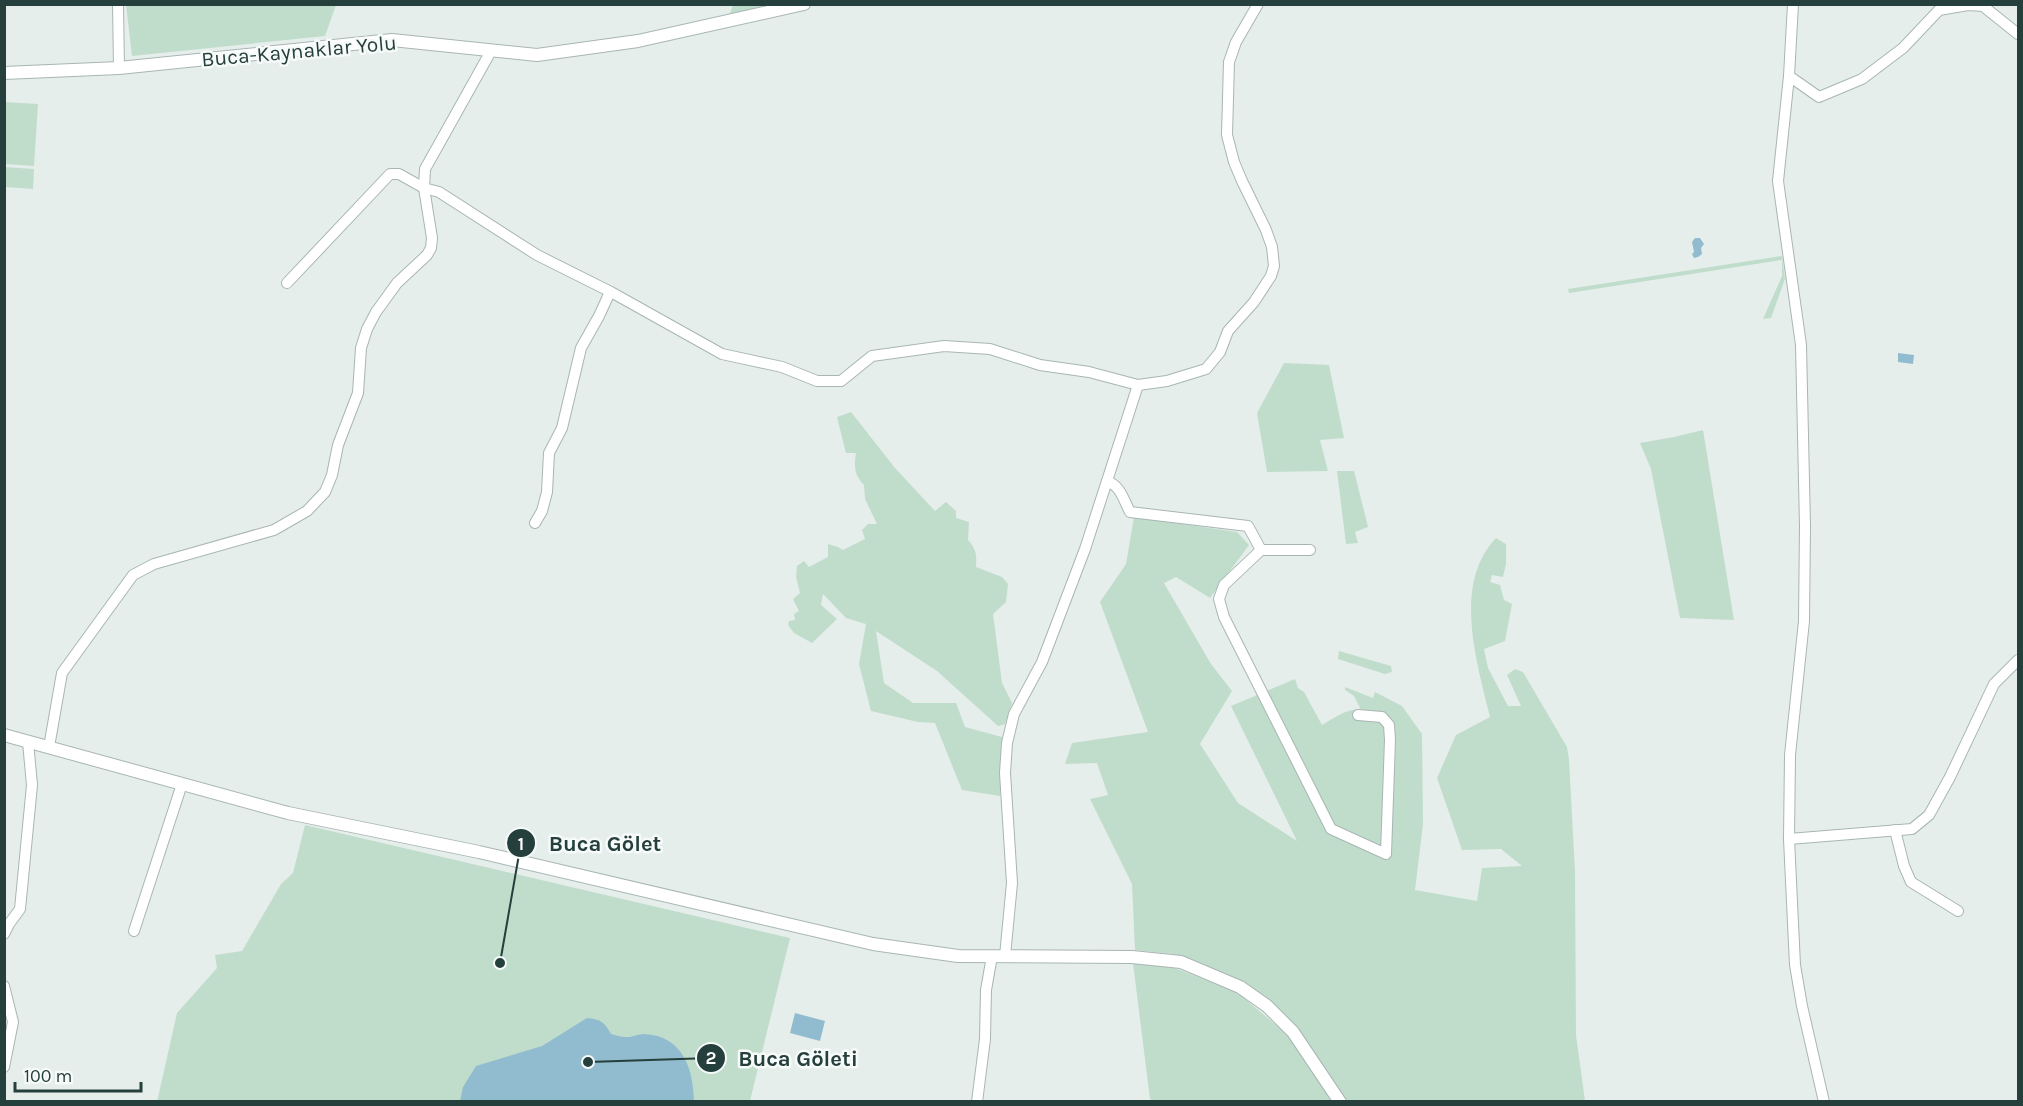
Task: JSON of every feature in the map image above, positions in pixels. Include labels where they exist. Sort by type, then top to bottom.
[{"type":"street","points":[[117,4],[119,68]]},
{"type":"street","name":"Buca-Kaynaklar Yolu","points":[[4,73],[119,68],[392,40],[537,55],[638,41],[804,4]]},
{"type":"street","points":[[287,283],[390,174],[399,174],[424,188],[440,192],[537,255],[610,292],[722,354],[782,367],[817,381],[841,381],[872,356],[944,346],[990,349],[1040,365],[1089,372],[1138,385],[1167,381],[1206,369],[1220,352],[1228,331],[1254,302],[1271,276],[1274,266],[1272,247],[1242,181],[1227,135],[1229,62],[1236,42],[1258,4]]},
{"type":"street","points":[[1793,4],[1789,76],[1778,181],[1801,345],[1805,526],[1804,621],[1790,755],[1789,839],[1795,964],[1802,1006],[1824,1101]]},
{"type":"street","points":[[1789,76],[1819,97],[1862,79],[1903,48],[1939,7],[1983,6],[2019,34]]},
{"type":"street","points":[[49,747],[63,673],[133,575],[154,564],[274,530],[307,511],[325,492],[331,481],[338,445],[358,393],[360,357],[367,329],[397,283],[427,255],[431,248],[432,238],[424,188],[425,169],[490,51]]},
{"type":"street","points":[[535,523],[545,501],[549,482],[549,453],[562,428],[581,348],[610,292]]},
{"type":"street","points":[[977,1101],[985,1040],[986,990],[999,956],[1012,883],[1005,773],[1006,743],[1014,714],[1042,662],[1085,549],[1138,385]]},
{"type":"street","points":[[1107,482],[1118,487],[1130,512],[1248,526],[1261,550]]},
{"type":"street","points":[[1310,550],[1261,550],[1224,585],[1219,599],[1224,617],[1331,829],[1386,854],[1389,725],[1382,717],[1358,715]]},
{"type":"street","points":[[1789,839],[1912,829],[1929,815],[1950,777],[1994,684],[2019,660]]},
{"type":"street","points":[[4,735],[288,813],[479,852],[873,944],[957,956],[1132,957],[1181,962],[1240,987],[1267,1006],[1293,1032],[1340,1101]]},
{"type":"street","points":[[4,934],[20,909],[32,785],[28,742]]},
{"type":"street","points":[[134,931],[182,784]]},
{"type":"street","points":[[1895,830],[1904,866],[1911,882],[1958,910]]},
{"type":"street","points":[[4,986],[13,1022],[4,1067]]},
{"type":"green space","points":[[126,4],[336,5],[325,36],[132,56]]},
{"type":"green space","points":[[733,5],[775,5],[729,16]]},
{"type":"green space","points":[[4,102],[38,104],[34,166],[5,164]]},
{"type":"green space","points":[[5,167],[34,169],[33,189],[5,187]]},
{"type":"green space","points":[[1782,256],[1785,279],[1771,318],[1763,319],[1782,276],[1782,260],[1569,293],[1568,289]]},
{"type":"green space","points":[[1284,363],[1329,365],[1344,438],[1320,440],[1328,471],[1267,472],[1257,413]]},
{"type":"green space","points":[[851,412],[895,468],[935,511],[946,502],[956,511],[956,518],[969,522],[968,540],[975,552],[976,567],[1002,577],[1008,584],[1006,602],[993,614],[1002,683],[1012,703],[1005,724],[998,726],[937,671],[876,631],[884,683],[913,703],[956,703],[965,727],[1002,737],[1000,796],[962,790],[935,723],[918,722],[871,711],[859,664],[866,624],[846,618],[823,594],[821,605],[837,619],[812,643],[794,633],[788,625],[789,621],[795,620],[794,614],[799,611],[793,599],[800,593],[796,577],[797,566],[804,561],[809,567],[828,557],[828,544],[843,550],[865,539],[862,530],[868,524],[877,524],[865,499],[864,485],[857,474],[856,453],[846,453],[837,417]]},
{"type":"green space","points":[[1703,430],[1734,620],[1680,618],[1651,469],[1640,443]]},
{"type":"green space","points":[[1337,471],[1354,471],[1368,527],[1355,532],[1358,543],[1346,544]]},
{"type":"green space","points":[[1134,517],[1237,532],[1249,545],[1210,598],[1176,577],[1164,583],[1211,664],[1232,691],[1200,744],[1238,803],[1297,841],[1231,706],[1295,679],[1298,688],[1304,692],[1322,725],[1346,712],[1361,710],[1354,696],[1345,690],[1345,687],[1373,698],[1375,692],[1402,706],[1422,734],[1423,824],[1415,890],[1477,901],[1482,868],[1522,866],[1501,849],[1462,850],[1437,778],[1456,735],[1490,717],[1475,649],[1471,601],[1475,578],[1483,557],[1496,538],[1506,544],[1506,564],[1503,577],[1492,575],[1490,582],[1500,585],[1504,600],[1512,604],[1505,641],[1484,649],[1488,668],[1508,706],[1521,706],[1507,675],[1515,669],[1523,672],[1567,747],[1575,872],[1576,1035],[1585,1101],[1346,1101],[1297,1027],[1266,997],[1212,968],[1173,954],[1135,950],[1132,884],[1090,799],[1108,795],[1097,763],[1065,764],[1072,743],[1148,732],[1100,602],[1126,564]]},
{"type":"green space","points":[[1339,651],[1391,666],[1392,672],[1385,674],[1338,659]]},
{"type":"green space","points":[[305,825],[790,938],[750,1101],[157,1102],[177,1013],[217,968],[215,955],[242,951],[281,884],[293,873]]},
{"type":"green space","points":[[1133,963],[1175,968],[1238,993],[1289,1036],[1332,1101],[1153,1101],[1150,1099]]},
{"type":"water","points":[[1695,238],[1700,238],[1704,244],[1701,248],[1702,254],[1694,258],[1692,242]]},
{"type":"water","points":[[1898,353],[1914,355],[1913,364],[1898,362]]},
{"type":"water","points":[[795,1013],[825,1021],[820,1041],[790,1033]]},
{"type":"water","points":[[587,1018],[602,1022],[611,1034],[622,1037],[644,1034],[657,1036],[677,1047],[688,1066],[694,1101],[460,1101],[463,1087],[476,1066],[542,1046]]},
{"type":"place","name":"Buca Gölet","points":[[500,963]]},
{"type":"place","name":"Buca Göleti","points":[[588,1062]]}]
